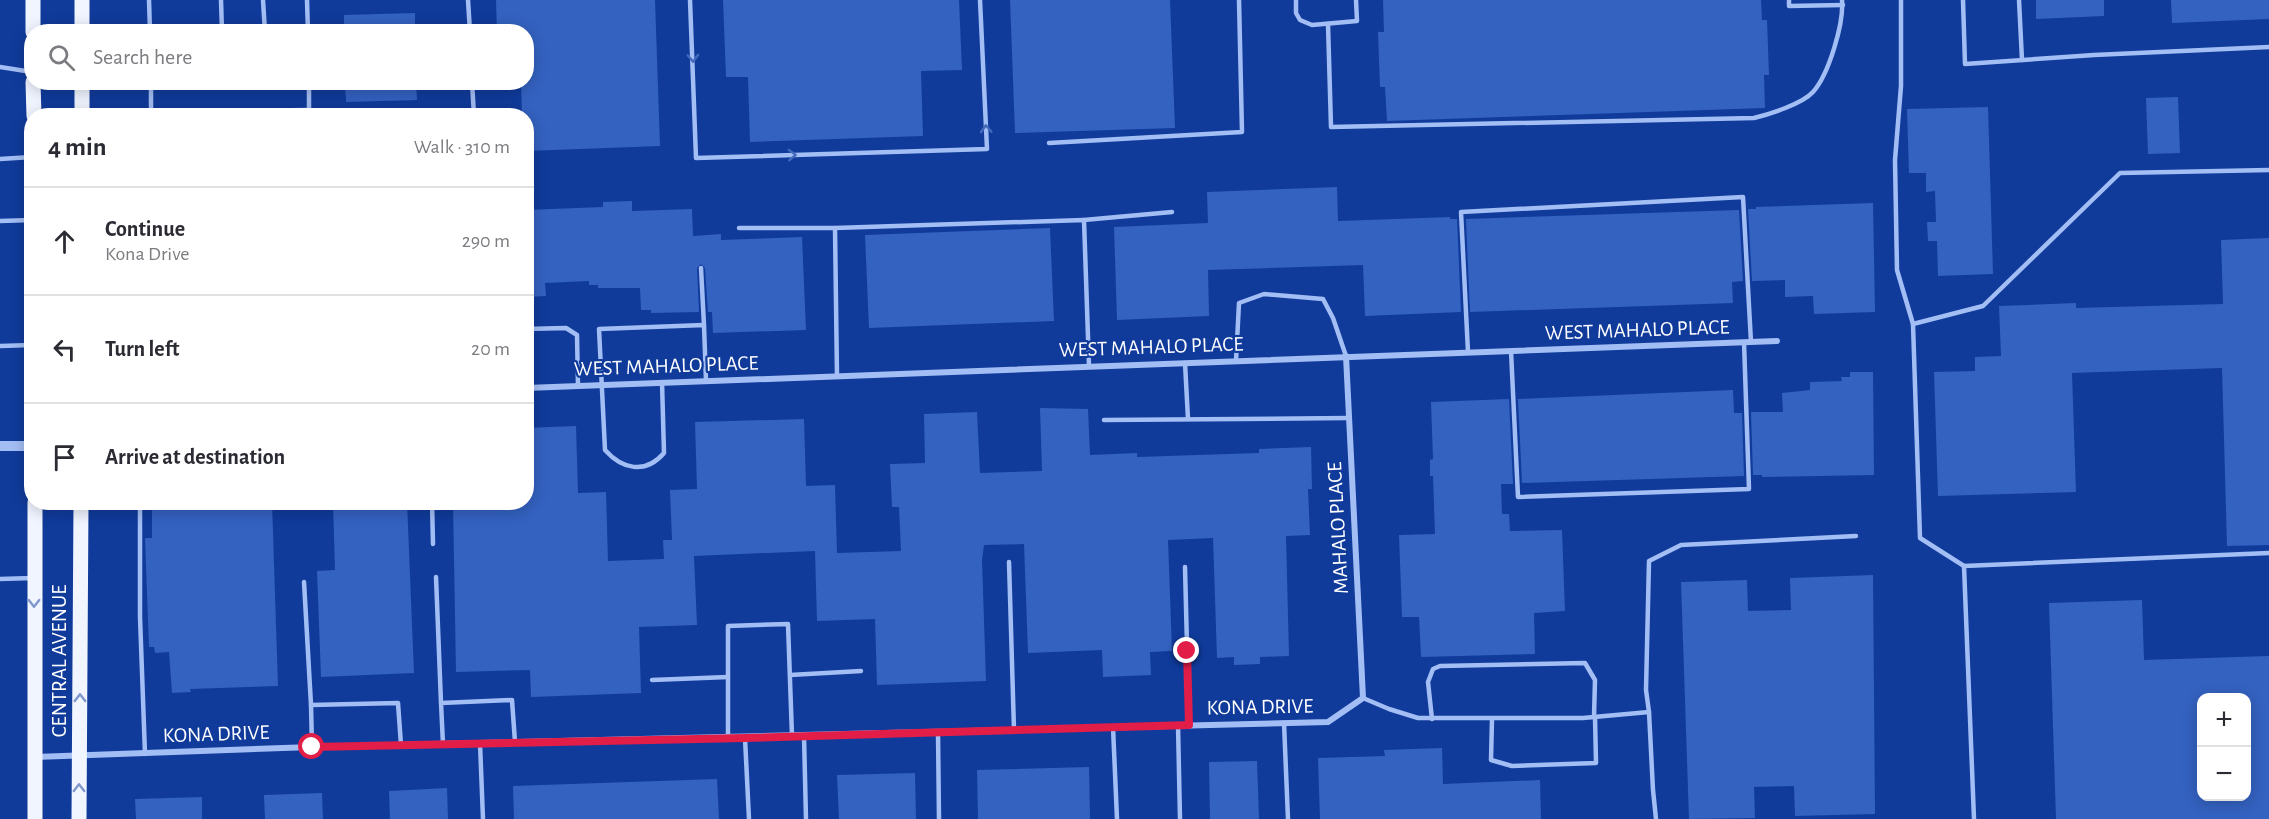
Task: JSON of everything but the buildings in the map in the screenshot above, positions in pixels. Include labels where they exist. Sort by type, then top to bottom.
[{"type":"main road","points":[[33,0],[33,24]]},
{"type":"main road","points":[[82,0],[82,24]]},
{"type":"main road","points":[[33,90],[34,108]]},
{"type":"main road","points":[[82,90],[82,108]]},
{"type":"main road","name":"CENTRAL AVENUE","points":[[34,819],[35,510]]},
{"type":"main road","name":"CENTRAL AVENUE","points":[[79,819],[81,510]]},
{"type":"street","name":"WEST MAHALO PLACE","points":[[534,388],[1777,341]]},
{"type":"street","name":"MAHALO PLACE","points":[[1346,356],[1364,698]]},
{"type":"street","points":[[0,446],[24,446]]},
{"type":"street","name":"KONA DRIVE","points":[[34,757],[312,747],[1328,722],[1364,698]]},
{"type":"lane","points":[[149,0],[150,24]]},
{"type":"lane","points":[[221,0],[222,24]]},
{"type":"lane","points":[[264,0],[265,24]]},
{"type":"lane","points":[[307,0],[308,24]]},
{"type":"lane","points":[[468,0],[470,24]]},
{"type":"lane","points":[[690,0],[696,158],[987,149],[980,0]]},
{"type":"lane","points":[[1049,143],[1242,132],[1239,0]]},
{"type":"lane","points":[[1296,0],[1296,13],[1300,20],[1312,25],[1357,21],[1356,0]]},
{"type":"lane","points":[[1328,24],[1331,127],[1754,118],[1780,111],[1813,92],[1832,57],[1842,2],[1789,6],[1789,0]]},
{"type":"lane","points":[[1901,0],[1901,86],[1895,160],[1898,270],[1913,324],[1920,538],[1964,566],[2269,553]]},
{"type":"lane","points":[[1963,0],[1965,64],[2269,47]]},
{"type":"lane","points":[[2019,0],[2022,60]]},
{"type":"lane","points":[[0,67],[24,71]]},
{"type":"lane","points":[[151,90],[151,108]]},
{"type":"lane","points":[[310,90],[311,108]]},
{"type":"lane","points":[[472,90],[474,108]]},
{"type":"lane","points":[[0,159],[24,158]]},
{"type":"lane","points":[[1913,324],[1983,306],[2120,173],[2269,170]]},
{"type":"lane","points":[[1468,352],[1461,212],[1743,197],[1748,342],[1749,489],[1518,497],[1511,351]]},
{"type":"lane","points":[[739,228],[835,228],[1084,220],[1172,212]]},
{"type":"lane","points":[[0,220],[24,220]]},
{"type":"lane","points":[[1084,220],[1089,366]]},
{"type":"lane","points":[[835,228],[837,376]]},
{"type":"lane","points":[[701,268],[706,381]]},
{"type":"lane","points":[[1236,361],[1239,303],[1264,294],[1323,299],[1333,318],[1346,356]]},
{"type":"lane","points":[[662,382],[664,453],[655,463],[640,467],[617,463],[605,450],[599,329],[704,325]]},
{"type":"lane","points":[[534,329],[566,328],[577,335],[578,386]]},
{"type":"lane","points":[[0,346],[24,345]]},
{"type":"lane","points":[[1185,363],[1188,419]]},
{"type":"lane","points":[[1104,420],[1349,418]]},
{"type":"lane","points":[[140,510],[140,617],[145,754]]},
{"type":"lane","points":[[432,510],[433,544]]},
{"type":"lane","points":[[1656,819],[1650,712],[1646,690],[1649,561],[1681,545],[1856,536]]},
{"type":"lane","points":[[1009,562],[1014,730]]},
{"type":"lane","points":[[1964,566],[1974,819]]},
{"type":"lane","points":[[1185,567],[1189,725]]},
{"type":"lane","points":[[0,579],[34,578]]},
{"type":"lane","points":[[436,578],[443,744]]},
{"type":"lane","points":[[304,582],[312,747]]},
{"type":"lane","points":[[728,738],[728,626],[740,625],[788,624],[792,736]]},
{"type":"lane","points":[[1432,719],[1428,682],[1433,669],[1440,666],[1585,663],[1595,680],[1596,763],[1512,766],[1491,760],[1492,719]]},
{"type":"lane","points":[[790,675],[861,671]]},
{"type":"lane","points":[[652,680],[728,677]]},
{"type":"lane","points":[[1364,698],[1418,718],[1432,719],[1595,717],[1650,712]]},
{"type":"lane","points":[[441,703],[512,700],[515,742]]},
{"type":"lane","points":[[311,705],[398,703],[401,745]]},
{"type":"lane","points":[[1284,723],[1288,819]]},
{"type":"lane","points":[[1178,725],[1180,819]]},
{"type":"lane","points":[[1113,727],[1117,819]]},
{"type":"lane","points":[[938,732],[939,819]]},
{"type":"lane","points":[[804,735],[806,819]]},
{"type":"lane","points":[[745,738],[748,819]]},
{"type":"lane","points":[[480,743],[483,819]]},
{"type":"route","points":[[312,747],[745,738],[1189,725],[1187,651]]}]
